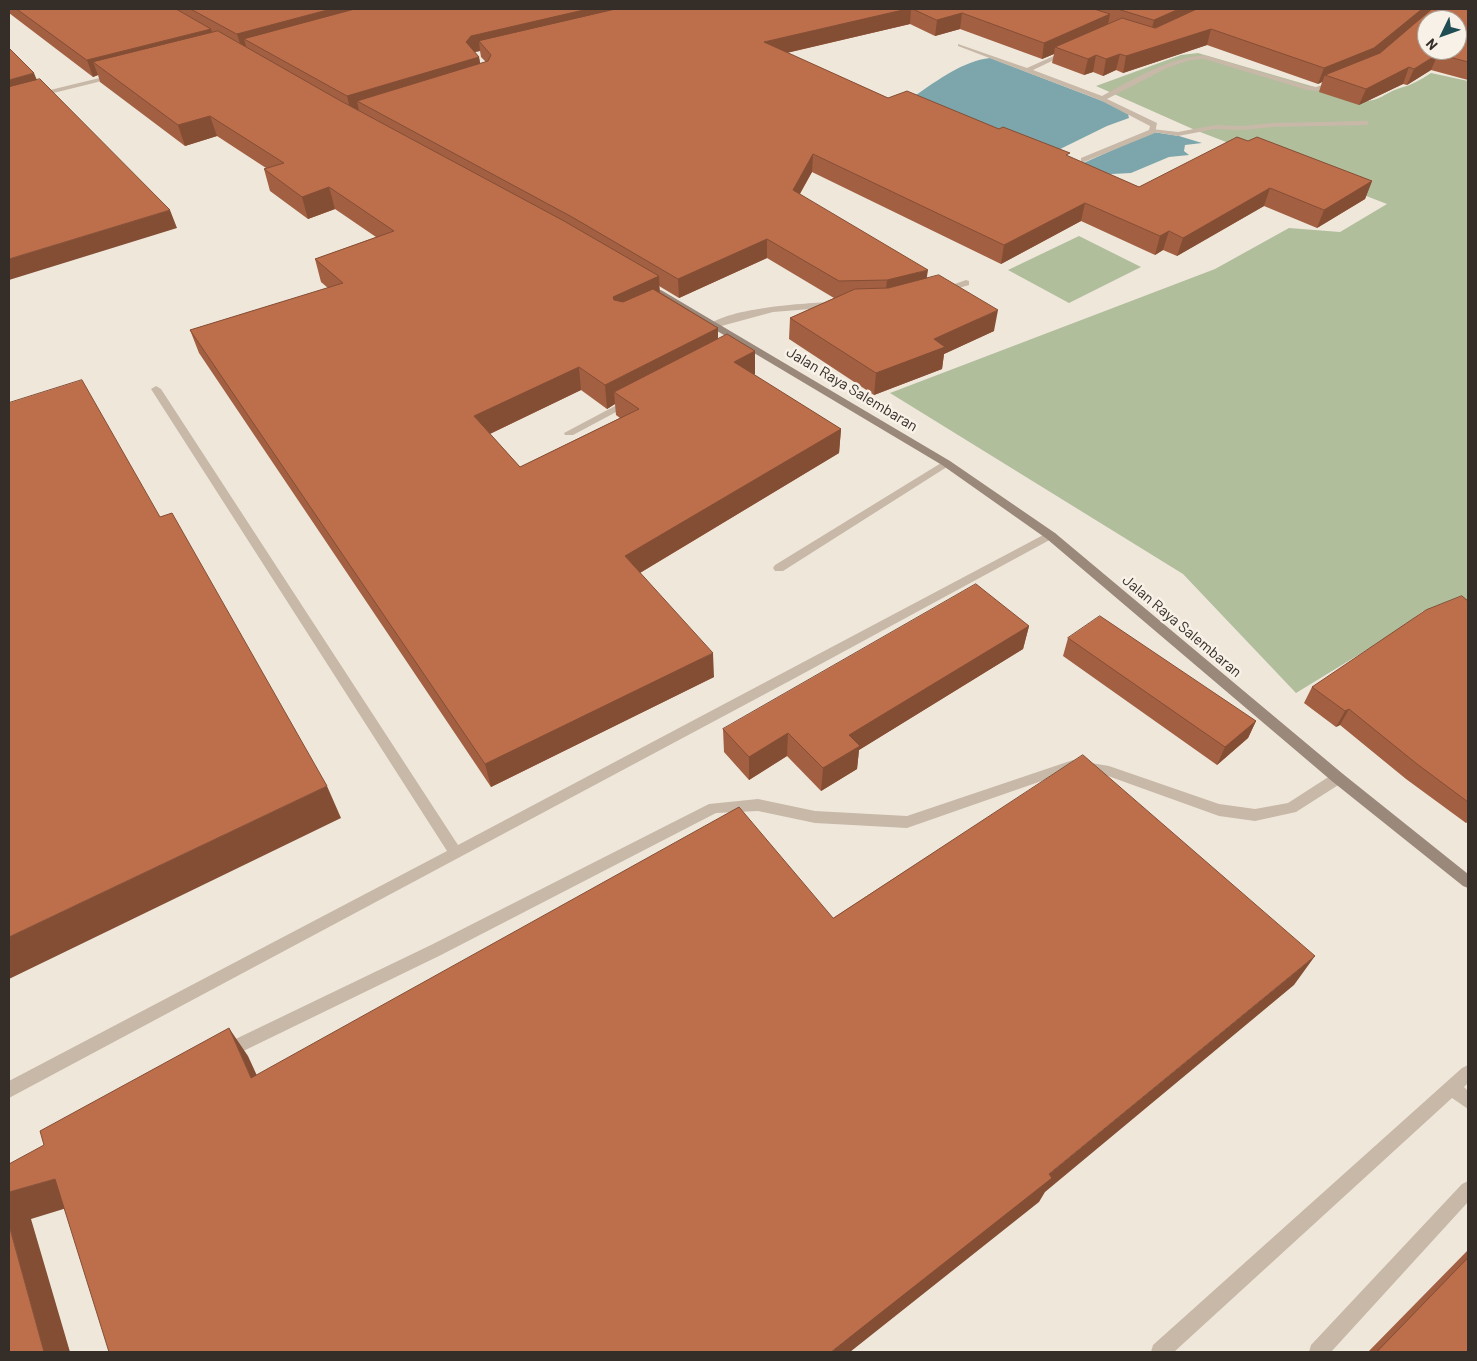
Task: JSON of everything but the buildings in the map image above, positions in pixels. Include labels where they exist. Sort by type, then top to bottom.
[{"type":"main road","name":"Jalan Raya Salembaran","points":[[645,284],[946,463],[1052,536],[1338,778],[1468,882]]},
{"type":"street","points":[[960,45],[1102,99],[1147,121],[1154,126],[1152,131]]},
{"type":"street","points":[[1028,70],[1072,50]]},
{"type":"street","points":[[1102,99],[1176,62],[1193,57],[1204,57],[1307,88],[1316,89],[1341,80]]},
{"type":"street","points":[[9,102],[126,73]]},
{"type":"street","points":[[1084,160],[1152,131],[1178,134],[1215,127],[1243,128],[1272,125],[1365,123]]},
{"type":"street","points":[[928,293],[966,284]]},
{"type":"street","points":[[657,305],[670,299]]},
{"type":"street","points":[[714,325],[746,313],[789,306],[843,305]]},
{"type":"street","points":[[730,350],[743,343]]},
{"type":"street","points":[[156,389],[454,852]]},
{"type":"street","points":[[569,433],[638,398]]},
{"type":"street","points":[[779,568],[946,463]]},
{"type":"street","points":[[9,1090],[1052,536]]},
{"type":"street","points":[[214,1058],[436,950],[714,808],[758,805],[815,817],[907,822],[1072,765],[1109,771],[1219,810],[1255,815],[1291,808],[1338,778]]},
{"type":"street","points":[[1160,1352],[1468,1073]]},
{"type":"street","points":[[1453,1088],[1468,1101]]},
{"type":"street","points":[[1318,1352],[1468,1190]]},
{"type":"green space","points":[[1198,53],[1363,101],[1378,98],[1412,84],[1431,73],[1468,81],[1468,605],[1423,611],[1396,632],[1296,693],[1183,574],[890,393],[1215,269],[1289,228],[1340,232],[1387,204],[1195,130],[1096,86],[1181,55]]},
{"type":"green space","points":[[1079,236],[1141,267],[1069,303],[1008,270]]},
{"type":"water","points":[[990,58],[1105,102],[1128,114],[1129,118],[1107,126],[1048,155],[916,95],[942,77],[961,67]]},
{"type":"water","points":[[1153,132],[1179,136],[1202,143],[1185,145],[1184,151],[1189,155],[1169,157],[1131,173],[1093,175],[1079,165]]}]
